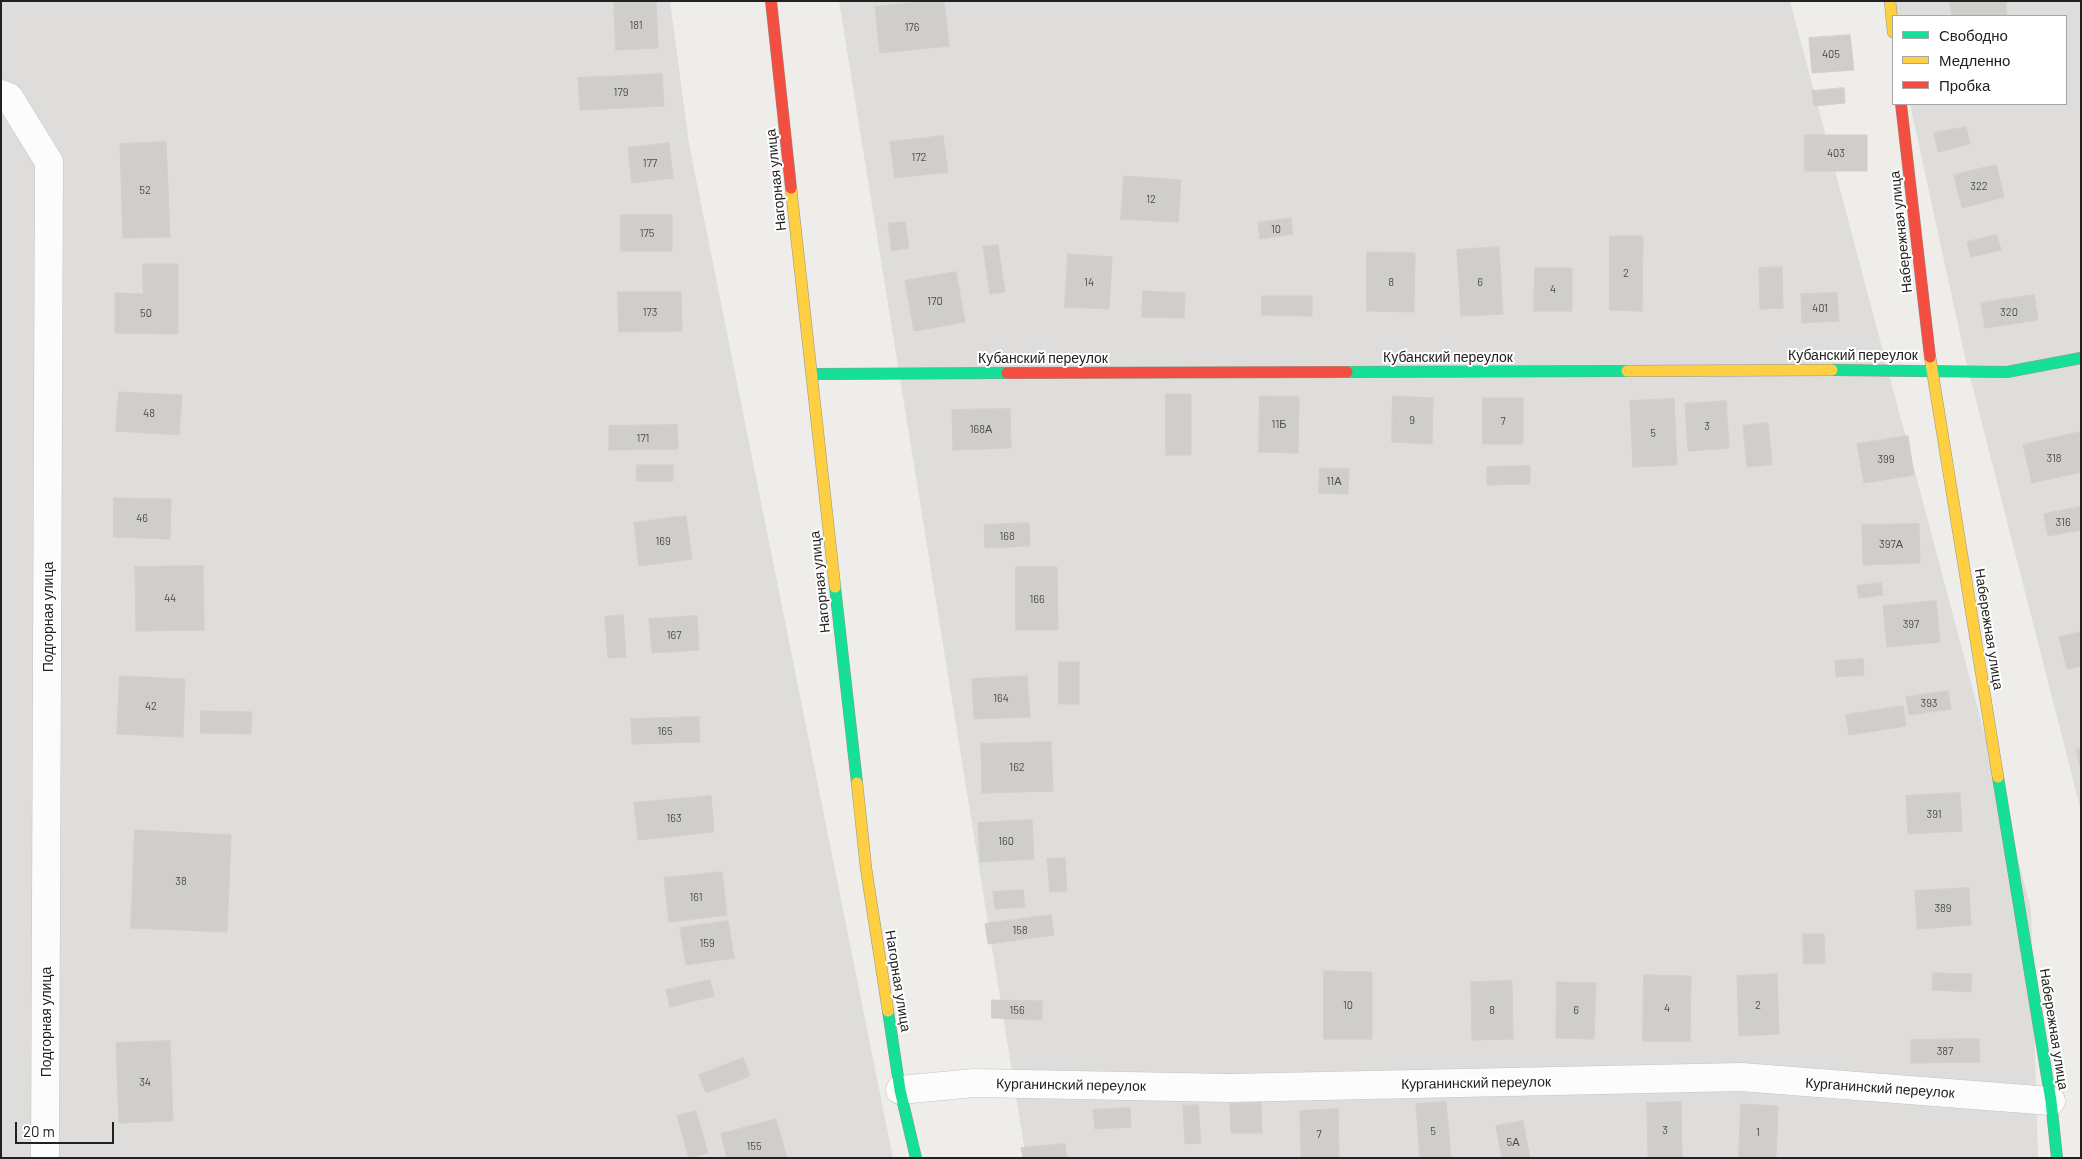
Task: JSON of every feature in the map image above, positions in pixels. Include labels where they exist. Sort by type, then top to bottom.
[{"type":"street","name":"Нагорная улица","points":[[771,1],[866,868],[900,1090],[916,1158]]},
{"type":"street","points":[[1890,1],[1892,22]]},
{"type":"street","name":"Подгорная улица","points":[[1,94],[9,97],[50,162],[45,1158]]},
{"type":"street","name":"Набережная улица","points":[[1901,105],[1932,370],[2051,1101],[2057,1158]]},
{"type":"street","name":"Кубанский переулок","points":[[813,374],[1932,370],[2008,372],[2081,358]]},
{"type":"street","name":"Курганинский переулок","points":[[900,1090],[974,1083],[1229,1088],[1741,1077],[2051,1101]]},
{"type":"shaded area","points":[[1,1],[670,1],[689,144],[893,1158],[1,1158]]},
{"type":"shaded area","points":[[839,1],[1790,1],[2031,909],[2038,1158],[1026,1158]]},
{"type":"shaded area","points":[[1887,1],[2081,1],[2081,811],[1965,357],[1910,105],[2067,105],[2067,15],[1893,15]]},
{"type":"building","points":[[614,1],[656,1],[658,48],[616,50]]},
{"type":"building","points":[[944,1],[949,46],[880,53],[875,7]]},
{"type":"building","points":[[1950,1],[2006,1],[2007,15],[1952,15]]},
{"type":"building","points":[[1850,35],[1854,70],[1812,73],[1809,38]]},
{"type":"building","points":[[662,74],[664,106],[580,110],[578,78]]},
{"type":"building","points":[[1844,88],[1845,103],[1814,106],[1812,91]]},
{"type":"building","points":[[1966,127],[1970,144],[1938,152],[1934,133]]},
{"type":"building","points":[[1805,135],[1867,135],[1867,171],[1805,171]]},
{"type":"building","points":[[943,136],[948,172],[895,178],[890,142]]},
{"type":"building","points":[[166,142],[170,237],[123,238],[120,144]]},
{"type":"building","points":[[669,143],[673,178],[632,183],[628,148]]},
{"type":"building","points":[[1996,165],[2004,197],[1962,208],[1954,175]]},
{"type":"building","points":[[1124,176],[1181,180],[1178,222],[1121,219]]},
{"type":"building","points":[[621,215],[672,215],[672,251],[621,251]]},
{"type":"building","points":[[1291,218],[1293,234],[1260,239],[1258,223]]},
{"type":"building","points":[[905,222],[909,248],[892,251],[888,224]]},
{"type":"building","points":[[1997,235],[2001,250],[1971,257],[1967,242]]},
{"type":"building","points":[[1610,236],[1643,236],[1642,311],[1610,310]]},
{"type":"building","points":[[998,245],[1005,292],[990,294],[983,247]]},
{"type":"building","points":[[1499,247],[1503,314],[1461,316],[1457,250]]},
{"type":"building","points":[[1367,252],[1415,253],[1414,312],[1367,311]]},
{"type":"building","points":[[1068,254],[1112,257],[1109,309],[1065,307]]},
{"type":"building","points":[[143,264],[178,264],[178,334],[115,333],[115,293],[143,294]]},
{"type":"building","points":[[1782,267],[1783,308],[1760,309],[1759,268]]},
{"type":"building","points":[[1535,268],[1572,268],[1572,311],[1534,311]]},
{"type":"building","points":[[956,272],[965,322],[914,331],[905,281]]},
{"type":"building","points":[[1143,291],[1185,293],[1184,318],[1142,317]]},
{"type":"building","points":[[618,292],[681,292],[682,331],[619,332]]},
{"type":"building","points":[[1837,293],[1839,321],[1802,323],[1801,294]]},
{"type":"building","points":[[2034,295],[2038,320],[1985,328],[1981,303]]},
{"type":"building","points":[[1262,296],[1312,296],[1312,316],[1262,315]]},
{"type":"building","points":[[119,392],[182,395],[179,435],[116,431]]},
{"type":"building","points":[[1166,394],[1191,394],[1191,455],[1166,455]]},
{"type":"building","points":[[1260,396],[1299,397],[1298,453],[1259,452]]},
{"type":"building","points":[[1393,396],[1433,398],[1432,444],[1392,442]]},
{"type":"building","points":[[1483,398],[1523,398],[1523,444],[1483,444]]},
{"type":"building","points":[[1674,399],[1677,465],[1633,467],[1630,401]]},
{"type":"building","points":[[1726,401],[1729,448],[1688,451],[1685,404]]},
{"type":"building","points":[[1010,409],[1011,448],[953,450],[952,410]]},
{"type":"building","points":[[1768,423],[1772,464],[1747,467],[1743,426]]},
{"type":"building","points":[[677,425],[678,449],[609,450],[609,426]]},
{"type":"building","points":[[2080,432],[2081,472],[2032,483],[2023,445]]},
{"type":"building","points":[[1908,436],[1914,475],[1864,483],[1857,444]]},
{"type":"building","points":[[637,465],[673,465],[673,481],[637,481]]},
{"type":"building","points":[[1530,466],[1530,484],[1487,485],[1487,467]]},
{"type":"building","points":[[1320,468],[1349,469],[1348,494],[1319,493]]},
{"type":"building","points":[[114,498],[171,499],[170,539],[114,537]]},
{"type":"building","points":[[2081,507],[2081,530],[2048,536],[2044,514]]},
{"type":"building","points":[[686,516],[692,559],[639,566],[634,523]]},
{"type":"building","points":[[1029,523],[1030,546],[985,548],[984,525]]},
{"type":"building","points":[[1919,524],[1920,563],[1863,565],[1862,525]]},
{"type":"building","points":[[203,566],[204,630],[136,631],[135,567]]},
{"type":"building","points":[[1016,567],[1057,567],[1058,630],[1016,630]]},
{"type":"building","points":[[1881,583],[1883,595],[1859,598],[1857,586]]},
{"type":"building","points":[[1936,601],[1940,642],[1887,647],[1883,606]]},
{"type":"building","points":[[623,615],[626,657],[608,658],[605,617]]},
{"type":"building","points":[[697,616],[699,650],[652,653],[649,619]]},
{"type":"building","points":[[2081,632],[2081,666],[2067,669],[2059,637]]},
{"type":"building","points":[[1863,659],[1864,675],[1836,677],[1835,661]]},
{"type":"building","points":[[1059,662],[1079,662],[1079,704],[1059,704]]},
{"type":"building","points":[[120,676],[185,679],[183,737],[117,734]]},
{"type":"building","points":[[1027,676],[1030,717],[974,719],[972,679]]},
{"type":"building","points":[[1948,691],[1951,709],[1909,715],[1906,697]]},
{"type":"building","points":[[1903,706],[1906,726],[1849,735],[1846,715]]},
{"type":"building","points":[[201,711],[252,712],[251,734],[201,733]]},
{"type":"building","points":[[699,717],[700,742],[632,744],[631,719]]},
{"type":"building","points":[[1051,742],[1053,791],[982,793],[981,744]]},
{"type":"building","points":[[2077,749],[2081,749],[2081,766],[2080,766]]},
{"type":"building","points":[[1960,793],[1962,831],[1908,834],[1906,796]]},
{"type":"building","points":[[711,796],[714,832],[638,840],[634,803]]},
{"type":"building","points":[[1032,820],[1034,859],[980,862],[978,823]]},
{"type":"building","points":[[135,830],[231,835],[227,932],[131,928]]},
{"type":"building","points":[[1065,858],[1067,891],[1050,892],[1047,859]]},
{"type":"building","points":[[722,872],[727,915],[669,922],[664,878]]},
{"type":"building","points":[[1969,888],[1971,925],[1917,929],[1915,891]]},
{"type":"building","points":[[1023,890],[1025,907],[995,909],[993,892]]},
{"type":"building","points":[[1051,915],[1054,935],[988,944],[985,924]]},
{"type":"building","points":[[728,921],[734,958],[686,965],[680,928]]},
{"type":"building","points":[[1803,934],[1824,934],[1825,963],[1804,964]]},
{"type":"building","points":[[1324,971],[1372,972],[1372,1039],[1324,1039]]},
{"type":"building","points":[[1933,973],[1972,974],[1971,992],[1933,990]]},
{"type":"building","points":[[1777,974],[1779,1034],[1739,1036],[1737,976]]},
{"type":"building","points":[[1644,975],[1691,976],[1690,1041],[1643,1041]]},
{"type":"building","points":[[710,980],[714,996],[670,1007],[666,990]]},
{"type":"building","points":[[1512,981],[1513,1039],[1472,1040],[1471,982]]},
{"type":"building","points":[[1557,982],[1596,983],[1594,1039],[1556,1038]]},
{"type":"building","points":[[992,1000],[1042,1001],[1042,1020],[992,1018]]},
{"type":"building","points":[[1979,1039],[1980,1062],[1911,1063],[1911,1040]]},
{"type":"building","points":[[170,1041],[173,1121],[119,1123],[116,1043]]},
{"type":"building","points":[[743,1058],[750,1076],[706,1093],[699,1075]]},
{"type":"building","points":[[1446,1102],[1451,1158],[1420,1158],[1416,1104]]},
{"type":"building","points":[[1681,1102],[1682,1158],[1648,1158],[1647,1103]]},
{"type":"building","points":[[1261,1103],[1262,1133],[1231,1133],[1230,1104]]},
{"type":"building","points":[[1741,1104],[1778,1106],[1776,1158],[1739,1158]]},
{"type":"building","points":[[1198,1105],[1201,1143],[1185,1144],[1183,1106]]},
{"type":"building","points":[[1130,1108],[1131,1127],[1095,1129],[1093,1110]]},
{"type":"building","points":[[1338,1109],[1339,1158],[1301,1158],[1300,1111]]},
{"type":"building","points":[[696,1111],[708,1153],[689,1158],[677,1116]]},
{"type":"building","points":[[776,1119],[787,1158],[727,1158],[721,1134]]},
{"type":"building","points":[[1523,1121],[1530,1158],[1502,1158],[1496,1126]]},
{"type":"building","points":[[1065,1144],[1067,1158],[1023,1158],[1021,1148]]},
{"type":"traffic: fast","points":[[1832,370],[2007,372],[2081,358]]},
{"type":"traffic: fast","points":[[1347,372],[1627,371]]},
{"type":"traffic: fast","points":[[813,374],[1007,373]]},
{"type":"traffic: fast","points":[[835,587],[857,783]]},
{"type":"traffic: fast","points":[[1998,777],[2051,1101],[2057,1158]]},
{"type":"traffic: fast","points":[[888,1011],[900,1090],[916,1158]]},
{"type":"traffic: slow","points":[[1890,1],[1892,22]]},
{"type":"traffic: slow","points":[[791,188],[835,587]]},
{"type":"traffic: slow","points":[[1930,357],[1998,777]]},
{"type":"traffic: slow","points":[[1627,371],[1832,370]]},
{"type":"traffic: slow","points":[[857,783],[866,868],[888,1011]]},
{"type":"traffic: jam","points":[[771,1],[791,188]]},
{"type":"traffic: jam","points":[[1901,105],[1930,357]]},
{"type":"traffic: jam","points":[[1007,373],[1347,372]]}]
